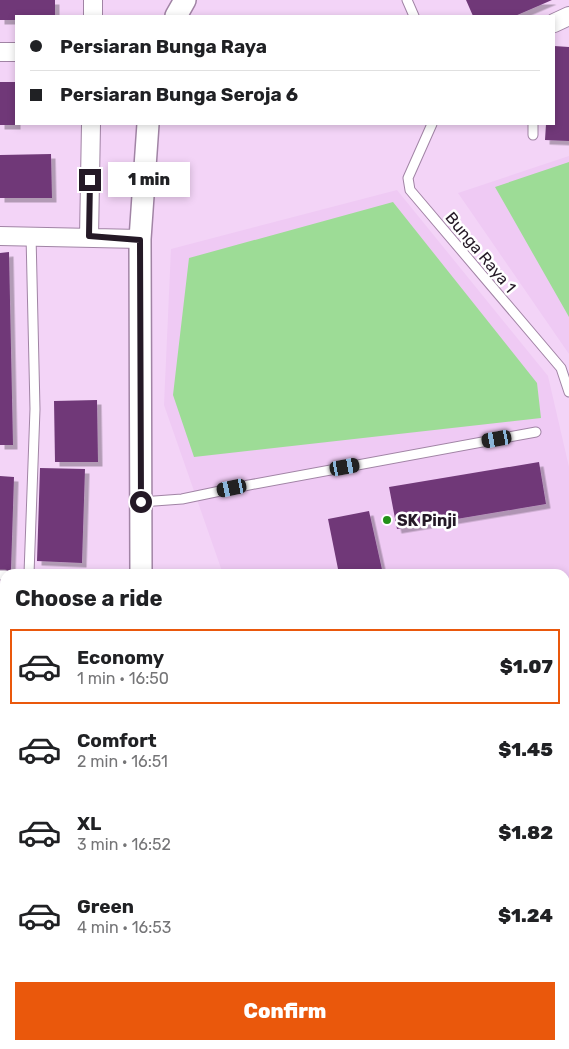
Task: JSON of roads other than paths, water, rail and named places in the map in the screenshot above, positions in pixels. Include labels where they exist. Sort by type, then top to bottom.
[{"type":"street","points":[[93,0],[93,15]]},
{"type":"street","points":[[177,15],[185,0]]},
{"type":"street","points":[[555,23],[569,16]]},
{"type":"street","points":[[0,52],[15,52]]},
{"type":"street","points":[[89,236],[91,125]]},
{"type":"street","points":[[141,569],[140,240],[148,125]]},
{"type":"street","points":[[0,236],[89,236],[140,240]]},
{"type":"lane","points":[[407,0],[414,15]]},
{"type":"lane","name":"Bunga Raya 1","points":[[432,125],[408,178],[410,190],[561,368],[569,392]]},
{"type":"lane","points":[[533,125],[533,135]]},
{"type":"lane","points":[[29,569],[35,409],[31,235]]},
{"type":"lane","points":[[141,502],[182,499],[536,432]]},
{"type":"place","name":"SK Pinji","points":[[387,520]]}]
